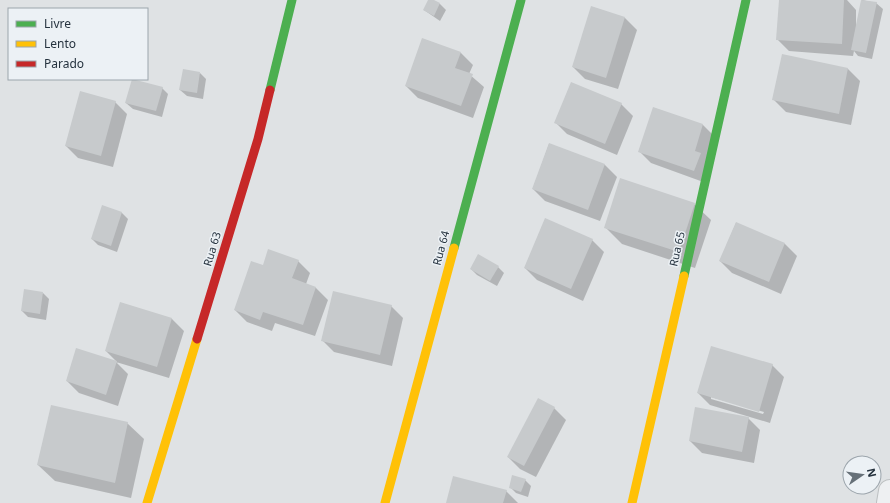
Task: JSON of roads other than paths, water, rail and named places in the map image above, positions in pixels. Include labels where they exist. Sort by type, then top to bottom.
[{"type":"street","name":"Rua 63","points":[[147,503],[258,139],[292,0]]},
{"type":"street","name":"Rua 64","points":[[385,503],[521,0]]},
{"type":"street","name":"Rua 65","points":[[632,503],[746,0]]},
{"type":"street","points":[[888,503],[890,491]]}]
